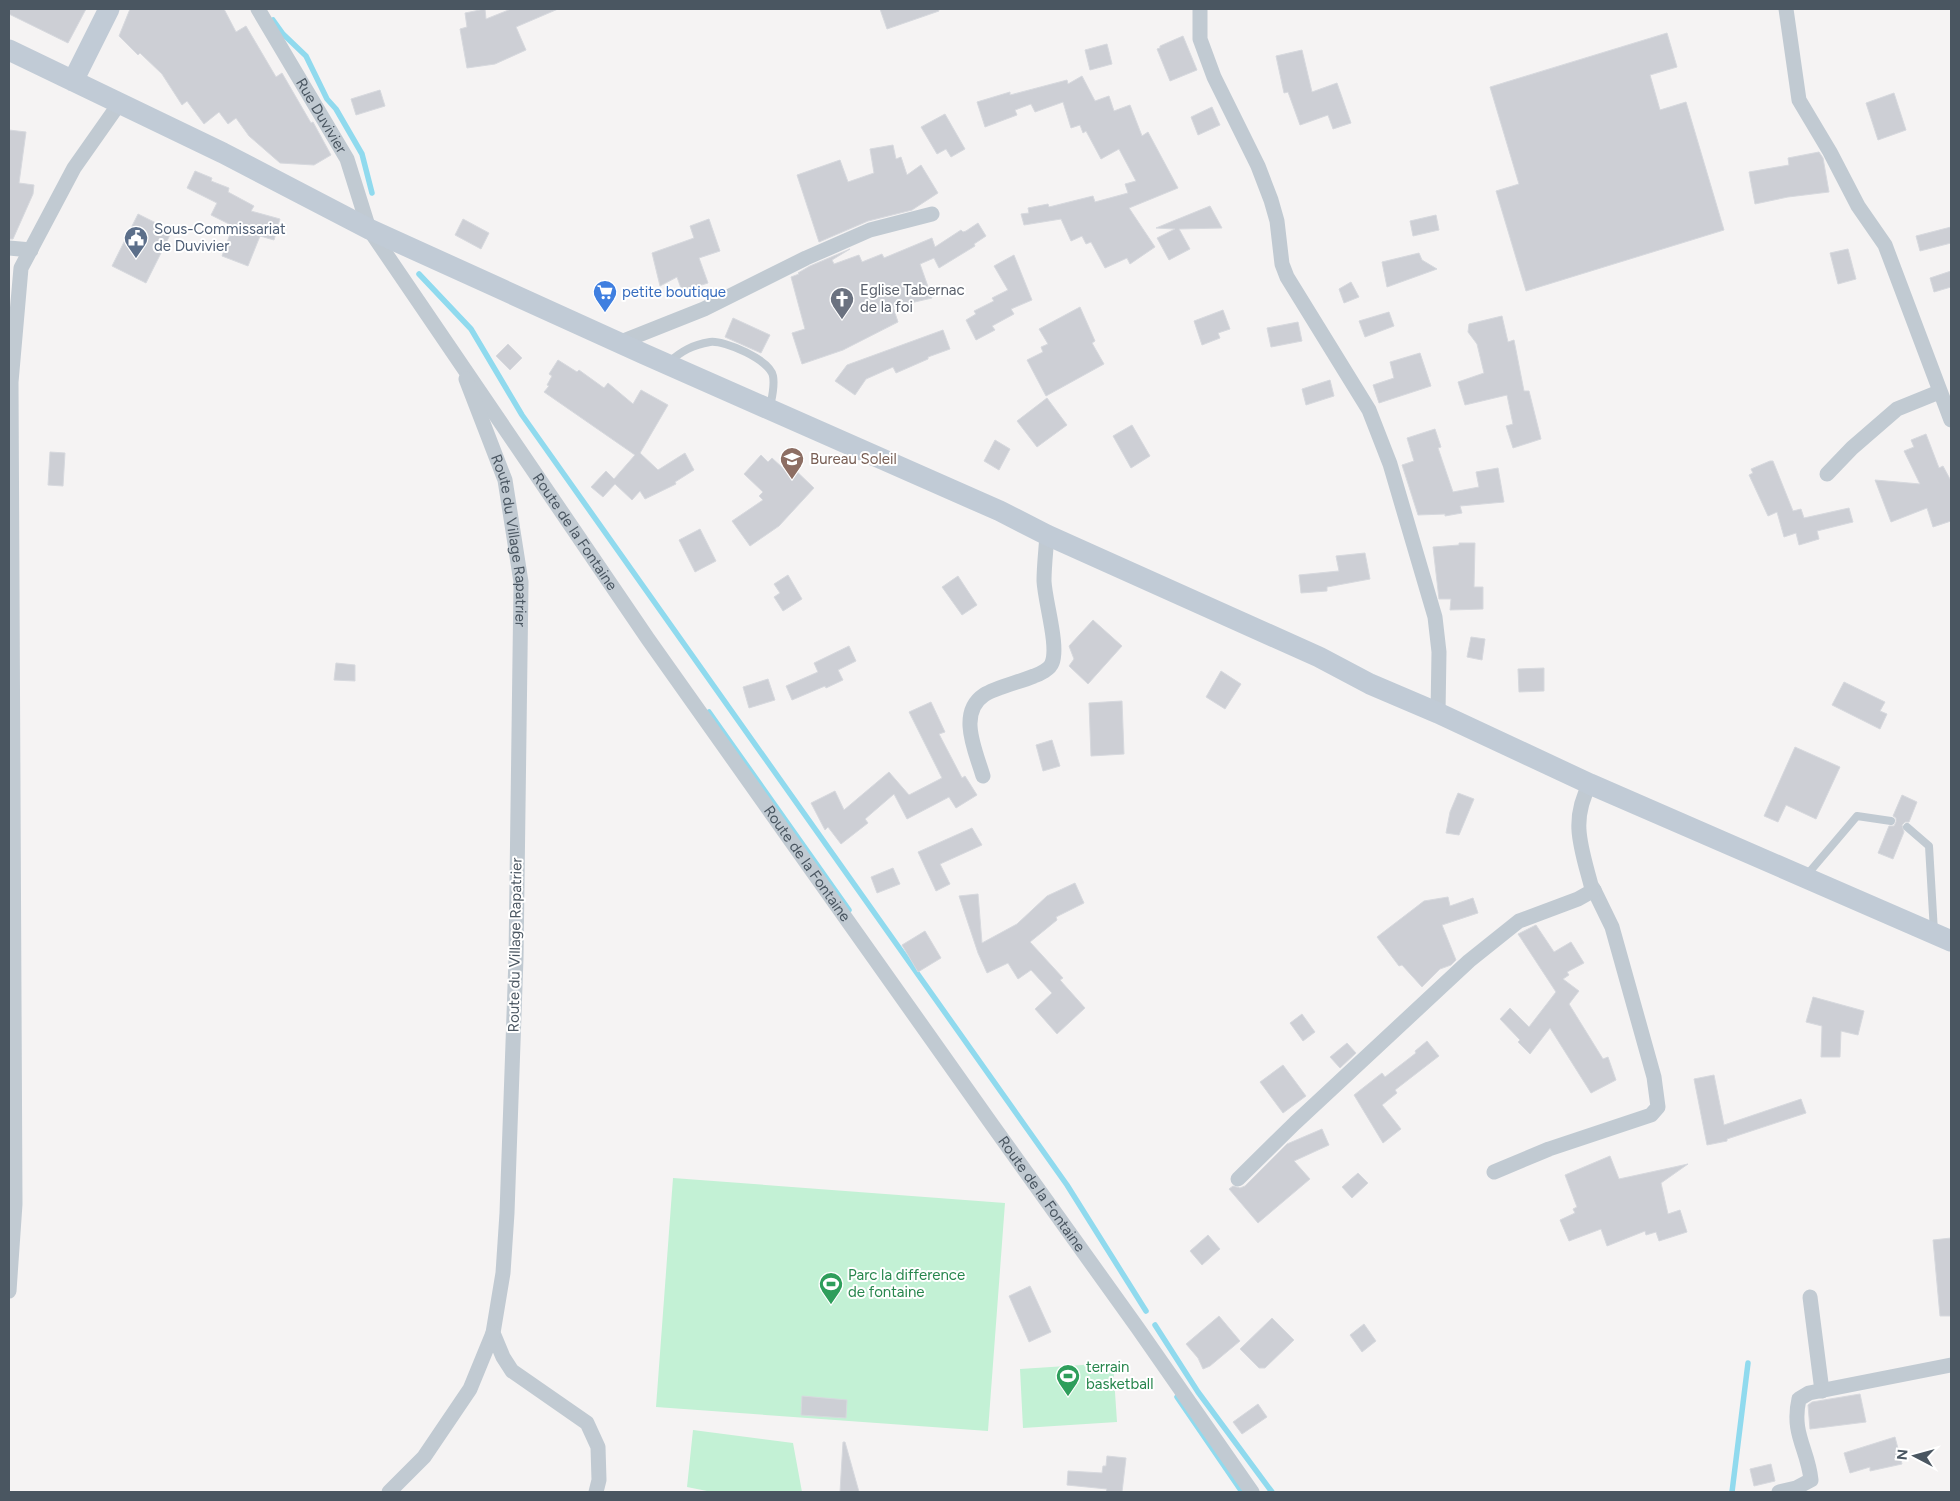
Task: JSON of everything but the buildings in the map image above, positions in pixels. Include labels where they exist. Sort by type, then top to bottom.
[{"type":"main road","points":[[73,81],[109,9]]},
{"type":"main road","points":[[9,50],[223,153],[369,229],[667,364],[1000,511],[1047,535],[1310,653],[1370,684],[1438,713],[1590,784],[1942,937]]},
{"type":"street","name":"Rue Duvivier","points":[[258,9],[348,158],[369,229]]},
{"type":"street","points":[[1200,9],[1200,39],[1214,77],[1258,166],[1271,200],[1277,221],[1282,264],[1287,277],[1369,410],[1390,464],[1435,617],[1439,652],[1438,713]]},
{"type":"street","points":[[1786,9],[1799,100],[1830,152],[1858,206],[1885,245],[1951,420]]},
{"type":"street","points":[[9,1291],[15,1204],[10,383],[21,268],[74,168],[119,104]]},
{"type":"street","points":[[621,342],[704,309],[806,258],[870,230],[932,214]]},
{"type":"street","name":"Route de la Fontaine","points":[[369,229],[648,639],[1189,1400],[1252,1492]]},
{"type":"street","points":[[9,248],[31,250]]},
{"type":"street","name":"Route du Village Rapatrier","points":[[389,1492],[424,1458],[470,1389],[493,1333],[503,1273],[508,1203],[516,948],[520,582],[505,480],[459,359]]},
{"type":"street","points":[[1827,474],[1852,448],[1897,409],[1940,392]]},
{"type":"street","points":[[983,776],[970,736],[970,722],[974,707],[984,694],[1036,676],[1051,667],[1053,662],[1054,648],[1044,581],[1047,535]]},
{"type":"street","points":[[1494,1172],[1549,1150],[1651,1114],[1658,1107],[1654,1077],[1612,927],[1593,887],[1580,840],[1578,823],[1580,807],[1590,784]]},
{"type":"street","points":[[1238,1179],[1295,1123],[1469,961],[1519,921],[1578,899],[1593,887]]},
{"type":"street","points":[[1810,1297],[1822,1391]]},
{"type":"street","points":[[493,1333],[503,1357],[512,1371],[587,1423],[598,1447],[599,1480],[596,1492]]},
{"type":"street","points":[[1779,1492],[1796,1488],[1811,1480],[1798,1433],[1797,1409],[1800,1399],[1809,1393],[1951,1365]]},
{"type":"lane","points":[[667,364],[684,349],[713,341],[752,355],[767,366],[773,374],[770,409]]},
{"type":"lane","points":[[1804,878],[1857,816],[1891,821]]},
{"type":"lane","points":[[1906,827],[1929,846],[1942,937]]},
{"type":"green space","name":"Parc la difference de fontaine","points":[[673,1178],[1005,1203],[988,1431],[656,1407]]},
{"type":"green space","name":"terrain basketball","points":[[1113,1363],[1117,1422],[1023,1428],[1020,1369]]},
{"type":"green space","points":[[693,1430],[793,1443],[802,1492],[712,1492],[687,1487]]},
{"type":"waterway","points":[[273,20],[283,34],[306,56],[327,99],[336,109],[362,154],[372,193]]},
{"type":"waterway","points":[[419,274],[471,329],[522,415],[1067,1185],[1146,1311]]},
{"type":"waterway","points":[[709,712],[849,910]]},
{"type":"waterway","points":[[1155,1325],[1198,1392],[1272,1492]]},
{"type":"waterway","points":[[1732,1492],[1748,1363]]},
{"type":"waterway","points":[[1177,1397],[1242,1492]]},
{"type":"place","name":"Sous-Commissariat de Duvivier","points":[[136,259]]},
{"type":"place","name":"petite boutique","points":[[605,313]]},
{"type":"place","name":"Eglise Tabernac de la foi","points":[[842,320]]},
{"type":"place","name":"Bureau Soleil","points":[[792,480]]},
{"type":"place","name":"Parc la difference de fontaine","points":[[831,1305]]},
{"type":"place","name":"terrain basketball","points":[[1068,1397]]}]
